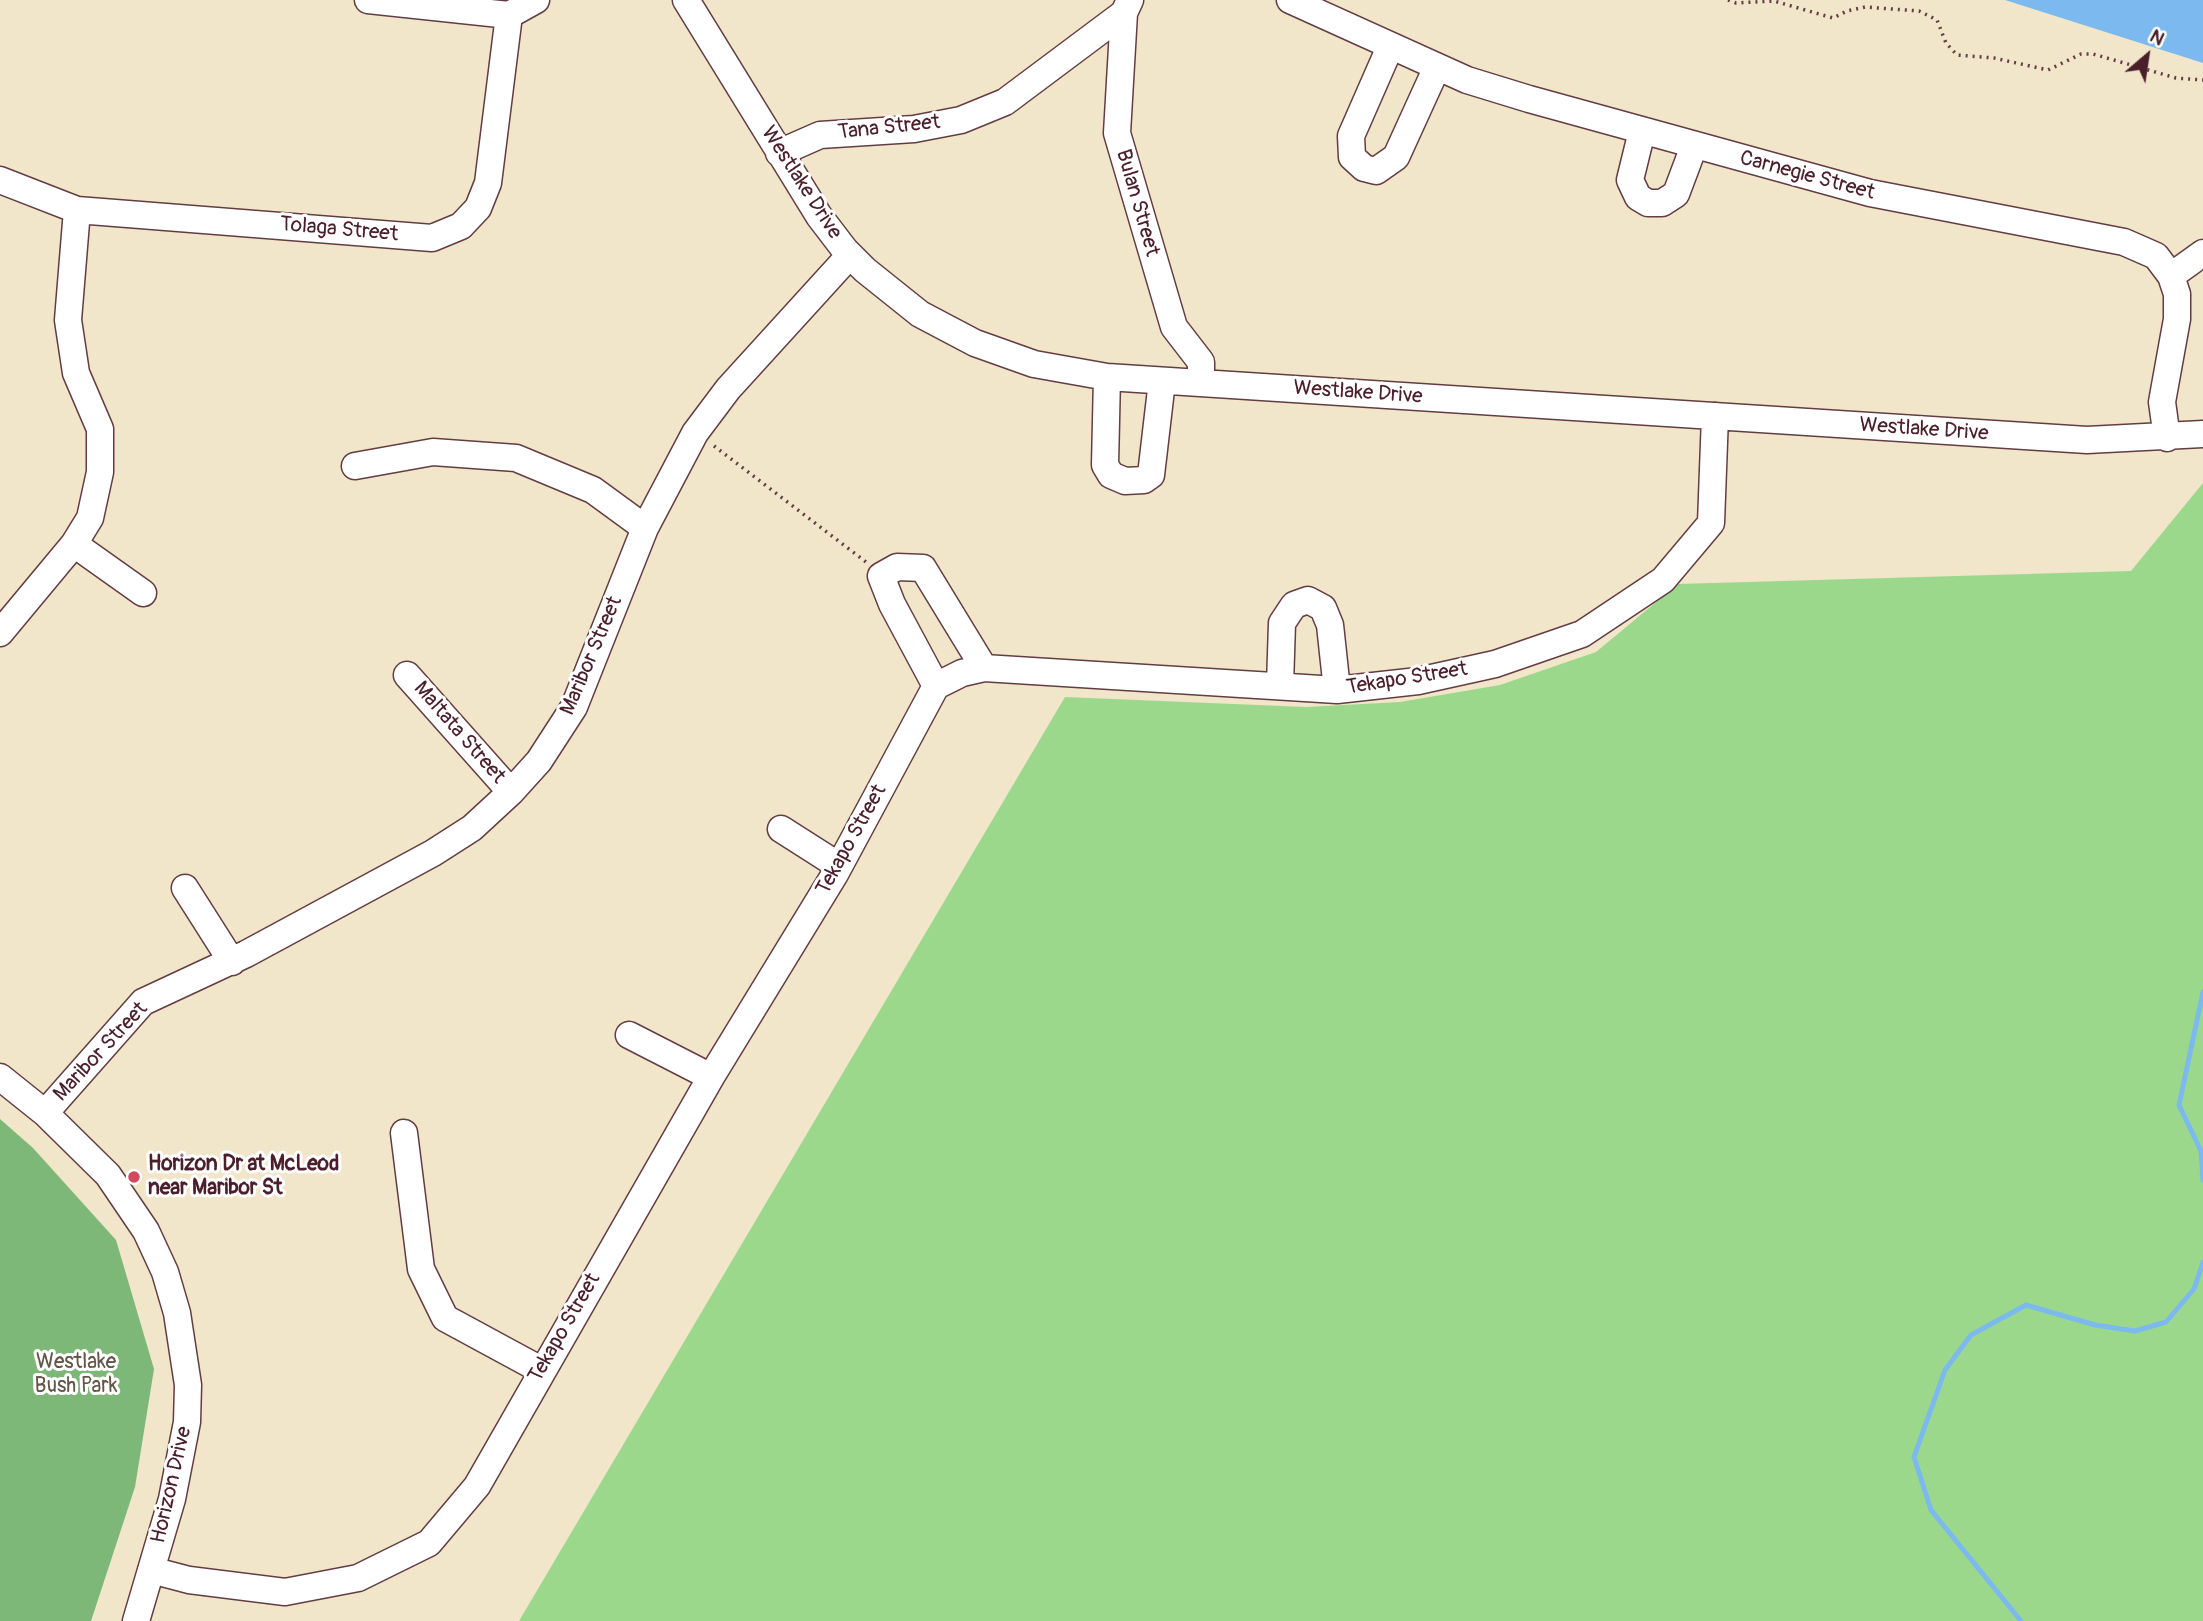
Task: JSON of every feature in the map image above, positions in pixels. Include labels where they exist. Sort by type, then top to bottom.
[{"type":"street","points":[[368,0],[509,15],[536,0]]},
{"type":"street","name":"Westlake Drive","points":[[685,0],[819,216],[850,255],[920,314],[975,343],[1034,364],[1107,377],[1162,381],[2087,440],[2167,438],[2203,433]]},
{"type":"street","name":"Carnegie Street","points":[[1290,0],[1466,80],[1694,146],[1870,193],[2124,242],[2156,256],[2171,276]]},
{"type":"street","name":"Tana Street","points":[[779,153],[820,135],[914,129],[961,120],[1005,102],[1074,52],[1127,6]]},
{"type":"street","name":"Bulan Street","points":[[1127,6],[1117,133],[1174,327],[1200,362],[1201,382]]},
{"type":"street","name":"Tolaga Street","points":[[0,180],[77,209],[432,237],[461,226],[478,208],[488,183],[509,15]]},
{"type":"street","points":[[1390,47],[1351,136],[1353,158],[1364,168],[1376,171],[1396,157],[1437,67]]},
{"type":"street","points":[[1074,52],[1099,59],[1120,74]]},
{"type":"street","points":[[1642,131],[1630,180],[1639,197],[1648,202],[1662,203],[1676,194],[1694,146]]},
{"type":"street","points":[[0,633],[74,544],[90,518],[100,472],[100,429],[76,373],[68,320],[77,209]]},
{"type":"street","points":[[2167,438],[2162,402],[2177,319],[2177,294],[2171,276],[2203,253]]},
{"type":"street","name":"Maribor Street","points":[[45,1113],[143,1002],[232,962],[433,853],[472,828],[511,792],[539,761],[574,707],[645,528],[695,433],[728,389],[850,255]]},
{"type":"street","points":[[1107,377],[1105,465],[1111,475],[1125,481],[1144,480],[1152,475],[1162,381]]},
{"type":"street","name":"Tekapo Street","points":[[151,1570],[189,1580],[285,1592],[358,1578],[429,1543],[477,1486],[711,1077],[839,866],[936,686],[962,673],[985,668],[1337,690],[1418,681],[1495,664],[1582,634],[1663,580],[1711,523],[1715,416]]},
{"type":"street","points":[[355,466],[433,452],[516,458],[593,490],[645,528]]},
{"type":"street","points":[[74,544],[143,593]]},
{"type":"street","points":[[936,686],[892,604],[881,576],[897,567],[923,568],[985,668]]},
{"type":"street","points":[[1280,685],[1282,623],[1294,605],[1308,600],[1323,608],[1330,625],[1337,690]]},
{"type":"street","name":"Maltata Street","points":[[407,674],[511,792]]},
{"type":"street","points":[[781,828],[839,866]]},
{"type":"street","points":[[185,888],[232,962]]},
{"type":"street","points":[[629,1035],[711,1077]]},
{"type":"street","name":"Horizon Drive","points":[[0,1077],[45,1113],[107,1175],[134,1212],[165,1272],[177,1313],[188,1385],[187,1422],[182,1457],[136,1621]]},
{"type":"street","points":[[404,1133],[421,1269],[445,1318],[541,1370]]},
{"type":"path","points":[[1728,0],[1736,3],[1774,1],[1833,18],[1865,7],[1919,11],[1937,20],[1946,43],[1956,55],[1994,58],[2048,70],[2081,54],[2094,54],[2176,78],[2203,80]]},
{"type":"path","points":[[695,433],[729,456],[881,576]]},
{"type":"green space","points":[[2203,483],[2203,1621],[519,1621],[1065,697],[1306,707],[1400,702],[1500,685],[1596,652],[1678,584],[2131,571]]},
{"type":"green space","name":"Westlake Bush Park","points":[[0,1119],[33,1148],[116,1240],[154,1369],[135,1487],[91,1621],[0,1621]]},
{"type":"water","points":[[2005,0],[2203,0],[2203,63]]},
{"type":"waterway","points":[[2203,992],[2179,1105],[2201,1151],[2203,1180]]},
{"type":"waterway","points":[[2021,1621],[1931,1510],[1914,1457],[1945,1370],[1971,1335],[2026,1305],[2095,1325],[2135,1331],[2166,1322],[2194,1289],[2203,1262]]},
{"type":"place","name":"Horizon Dr at McLeod near Maribor St","points":[[134,1177]]}]
